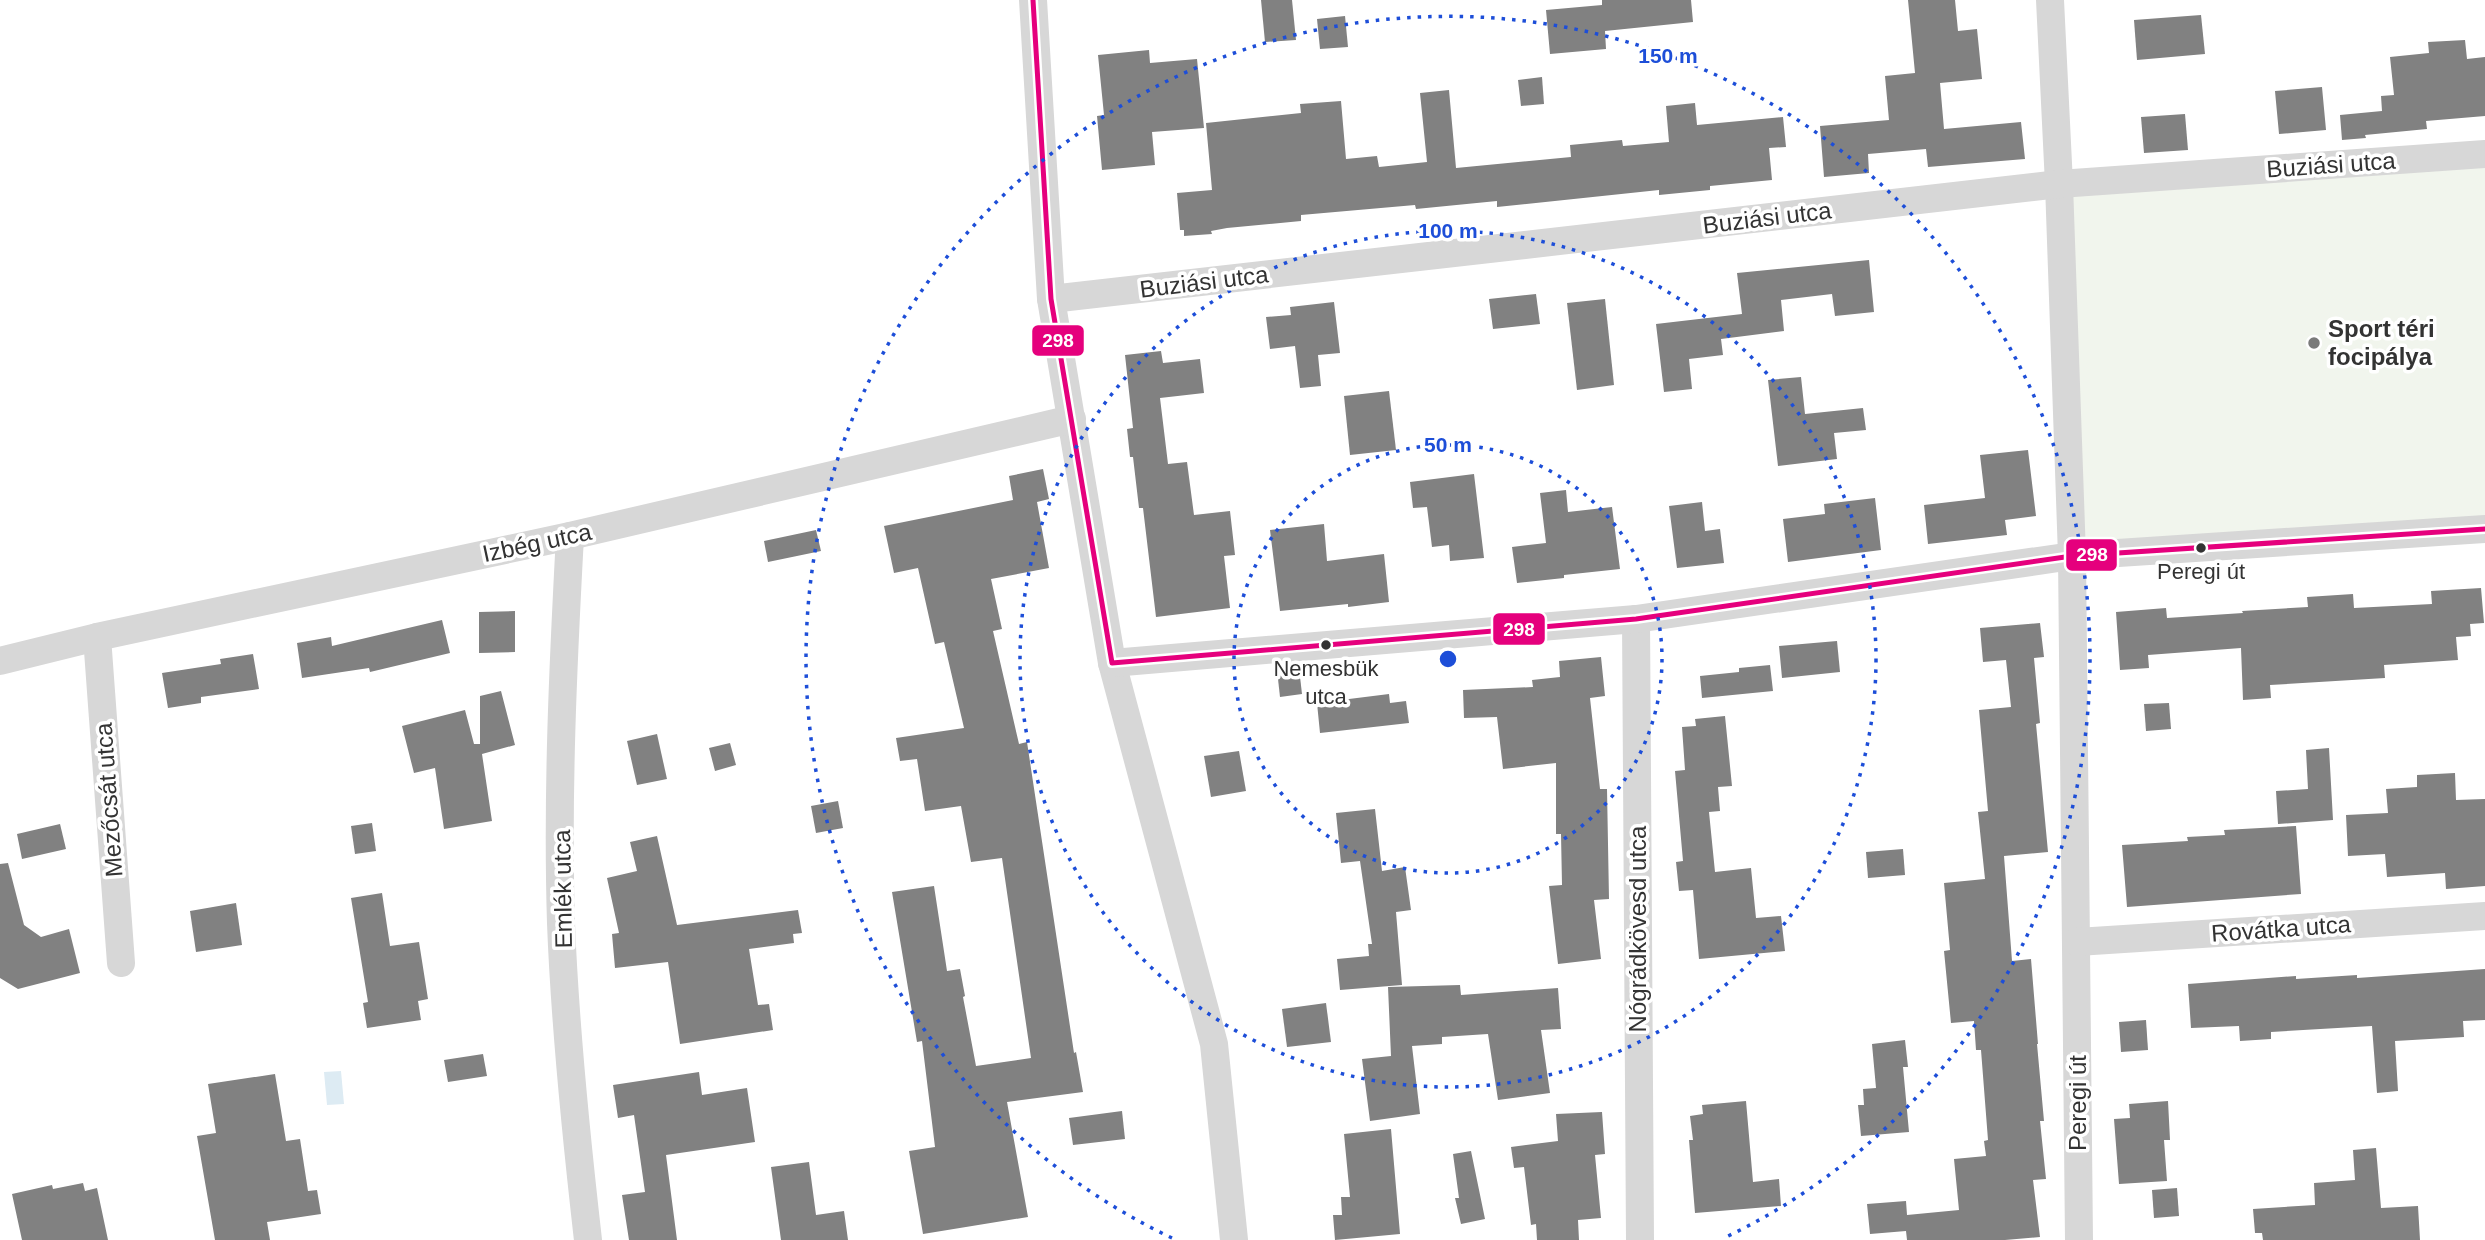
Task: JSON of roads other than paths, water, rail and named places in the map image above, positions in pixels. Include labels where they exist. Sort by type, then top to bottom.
[{"type":"street","points":[[1033,0],[1051,299],[1112,663],[1214,1044],[1234,1240]]},
{"type":"street","name":"Peregi út","points":[[2050,0],[2072,556],[2078,1240]]},
{"type":"street","name":"Buziási utca","points":[[1051,299],[2059,184],[2485,154]]},
{"type":"street","name":"Izbég utca","points":[[0,661],[97,637],[570,536],[1072,419]]},
{"type":"street","points":[[1112,663],[1636,619],[2072,556],[2485,529]]},
{"type":"street","name":"Emlék utca","points":[[570,536],[561,769],[561,923],[574,1122],[588,1240]]},
{"type":"street","name":"Nógrádkövesd utca","points":[[1636,619],[1640,1240]]},
{"type":"street","name":"Mezőcsát utca","points":[[97,637],[121,963]]},
{"type":"street","name":"Rovátka utca","points":[[2077,942],[2485,916]]},
{"type":"place","name":"Sport téri focipálya","points":[[2314,343]]},
{"type":"place","name":"Peregi út","points":[[2201,548]]},
{"type":"place","name":"Nemesbük utca","points":[[1326,645]]}]
